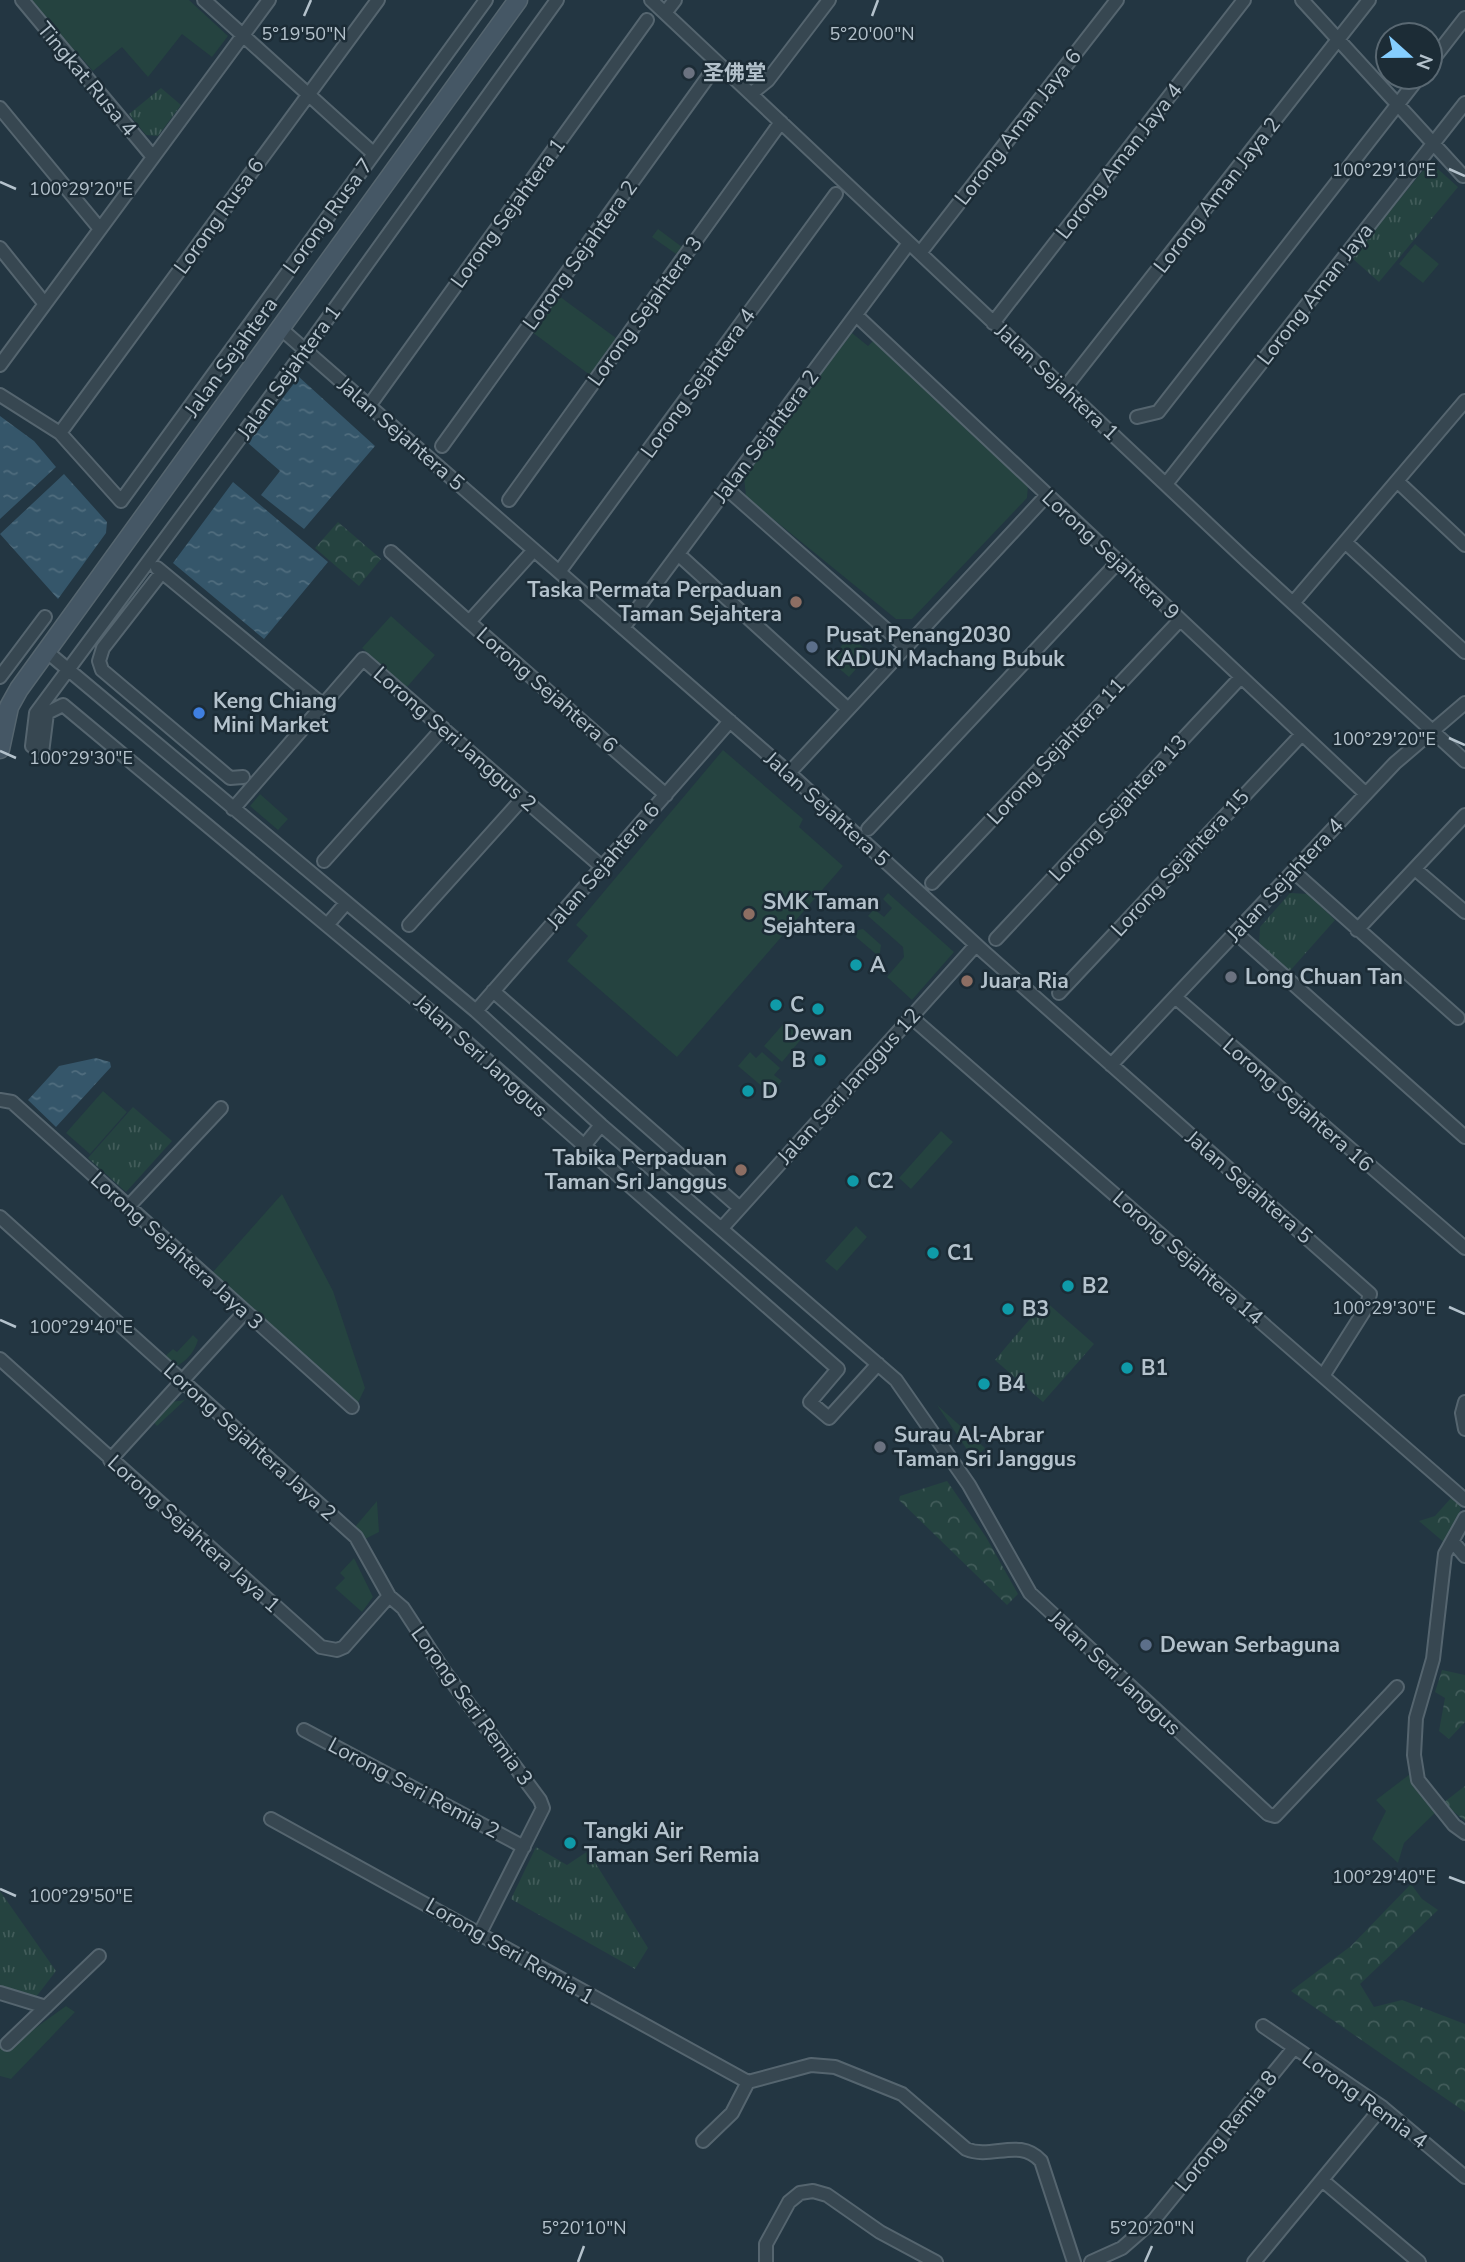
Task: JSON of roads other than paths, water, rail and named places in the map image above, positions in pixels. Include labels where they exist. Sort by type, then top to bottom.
[{"type":"main road","name":"Jalan Sejahtera","points":[[0,749],[9,707],[46,651],[518,0]]},
{"type":"street","name":"Tingkat Rusa 4","points":[[22,0],[153,158]]},
{"type":"street","points":[[204,0],[373,153]]},
{"type":"street","points":[[0,365],[269,0]]},
{"type":"street","name":"Lorong Rusa 6","points":[[60,433],[378,0]]},
{"type":"street","name":"Lorong Rusa 7","points":[[60,433],[121,501],[486,0]]},
{"type":"street","name":"Jalan Sejahtera 1","points":[[32,746],[36,713],[305,350],[557,0]]},
{"type":"street","name":"Jalan Sejahtera 1","points":[[651,0],[993,323],[1465,761]]},
{"type":"street","points":[[665,13],[675,0]]},
{"type":"street","points":[[751,94],[768,80],[829,0]]},
{"type":"street","name":"Lorong Aman Jaya 6","points":[[920,253],[1117,0]]},
{"type":"street","name":"Lorong Aman Jaya 4","points":[[993,323],[1244,0]]},
{"type":"street","points":[[1302,0],[1462,176]]},
{"type":"street","name":"Lorong Aman Jaya 2","points":[[1064,389],[1369,0]]},
{"type":"street","points":[[1444,45],[1465,18]]},
{"type":"street","name":"Lorong Sejahtera 1","points":[[369,406],[647,20]]},
{"type":"street","name":"Lorong Sejahtera 2","points":[[442,446],[718,63]]},
{"type":"street","points":[[1137,417],[1158,412],[1408,91]]},
{"type":"street","name":"Lorong Aman Jaya","points":[[1166,484],[1465,103]]},
{"type":"street","points":[[0,108],[100,229]]},
{"type":"street","name":"Lorong Sejahtera 3","points":[[509,500],[781,122]]},
{"type":"street","name":"Lorong Sejahtera 4","points":[[559,572],[836,194]]},
{"type":"street","name":"Jalan Sejahtera 2","points":[[623,628],[909,243]]},
{"type":"street","points":[[0,248],[45,304]]},
{"type":"street","name":"Lorong Sejahtera 9","points":[[856,315],[1366,794]]},
{"type":"street","name":"Jalan Sejahtera 5","points":[[280,328],[789,773],[976,945],[1370,1294],[1366,1308],[1323,1376]]},
{"type":"street","points":[[0,395],[60,433]]},
{"type":"street","points":[[1293,603],[1465,401]]},
{"type":"street","points":[[1396,481],[1465,545]]},
{"type":"street","points":[[727,488],[906,647]]},
{"type":"street","points":[[789,773],[1047,495]]},
{"type":"street","points":[[1345,542],[1465,652]]},
{"type":"street","name":"Lorong Sejahtera 6","points":[[534,550],[469,622],[666,794]]},
{"type":"street","points":[[391,552],[469,622]]},
{"type":"street","points":[[678,554],[848,709]]},
{"type":"street","points":[[149,561],[323,705]]},
{"type":"street","points":[[868,828],[1118,562]]},
{"type":"street","points":[[162,572],[103,648],[99,661],[102,670],[230,778],[243,777]]},
{"type":"street","points":[[0,677],[45,617]]},
{"type":"street","name":"Lorong Sejahtera 11","points":[[932,883],[1180,620]]},
{"type":"street","name":"Jalan Seri Janggus","points":[[46,651],[476,1011],[601,1125],[896,1380],[969,1485],[1030,1593],[1268,1814],[1275,1816],[1398,1687]]},
{"type":"street","name":"Lorong Seri Janggus 2","points":[[233,809],[363,659],[602,867]]},
{"type":"street","name":"Lorong Sejahtera 13","points":[[996,939],[1241,677]]},
{"type":"street","name":"Jalan Sejahtera 4","points":[[1111,1065],[1366,794],[1416,744],[1434,733],[1465,703]]},
{"type":"street","name":"Jalan Seri Janggus","points":[[32,746],[42,753],[47,713],[63,705],[328,924],[455,1032],[838,1369],[810,1402],[829,1418],[878,1364]]},
{"type":"street","name":"Jalan Sejahtera 6","points":[[476,1011],[730,721]]},
{"type":"street","points":[[150,740],[164,723]]},
{"type":"street","points":[[324,861],[443,728]]},
{"type":"street","name":"Lorong Sejahtera 15","points":[[1059,993],[1302,734]]},
{"type":"street","points":[[409,925],[523,798]]},
{"type":"street","points":[[1357,930],[1465,815]]},
{"type":"street","points":[[1415,869],[1465,912]]},
{"type":"street","points":[[1294,872],[1458,1018]]},
{"type":"street","points":[[328,924],[346,903]]},
{"type":"street","points":[[1236,933],[1465,1137]]},
{"type":"street","name":"Jalan Seri Janggus 12","points":[[722,1228],[976,945]]},
{"type":"street","points":[[493,991],[740,1208]]},
{"type":"street","name":"Lorong Sejahtera 16","points":[[1175,997],[1465,1248]]},
{"type":"street","name":"Lorong Sejahtera 14","points":[[911,1017],[1465,1500]]},
{"type":"street","name":"Lorong Sejahtera Jaya 3","points":[[0,1100],[12,1101],[244,1313],[352,1407]]},
{"type":"street","points":[[128,1207],[220,1108]]},
{"type":"street","points":[[583,1147],[601,1125]]},
{"type":"street","name":"Lorong Sejahtera Jaya 2","points":[[0,1217],[356,1537],[389,1596]]},
{"type":"street","points":[[110,1460],[244,1313]]},
{"type":"street","name":"Lorong Sejahtera Jaya 1","points":[[0,1359],[321,1647],[337,1650],[344,1647],[389,1596]]},
{"type":"street","points":[[1465,1402],[1462,1413],[1465,1429]]},
{"type":"street","points":[[1465,1518],[1444,1563],[1433,1659],[1416,1718],[1414,1755],[1418,1780],[1454,1825],[1465,1833]]},
{"type":"street","points":[[1453,1542],[1465,1556]]},
{"type":"street","name":"Lorong Seri Remia 3","points":[[389,1596],[403,1608],[444,1671],[540,1800],[543,1808],[480,1933]]},
{"type":"street","name":"Lorong Seri Remia 2","points":[[304,1730],[524,1847]]},
{"type":"street","name":"Lorong Seri Remia 1","points":[[271,1819],[480,1933],[538,1969],[748,2082]]},
{"type":"street","points":[[7,2044],[99,1956]]},
{"type":"street","points":[[0,1993],[46,2007]]},
{"type":"street","name":"Lorong Remia 4","points":[[1263,2026],[1382,2107],[1465,2177]]},
{"type":"street","name":"Lorong Remia 8","points":[[1091,2262],[1122,2248],[1154,2220],[1294,2048]]},
{"type":"street","points":[[703,2141],[732,2113],[748,2082],[811,2065],[824,2065],[902,2094],[966,2149],[978,2154],[1023,2148],[1033,2152],[1041,2161],[1074,2262]]},
{"type":"street","points":[[1260,2260],[1382,2107]]},
{"type":"street","points":[[1322,2180],[1419,2262]]},
{"type":"street","points":[[766,2262],[766,2244],[789,2202],[800,2193],[813,2191],[827,2195],[880,2232],[936,2262]]},
{"type":"water","points":[[299,377],[375,446],[304,529],[261,495],[280,471],[248,443]]},
{"type":"water","points":[[0,416],[34,441],[56,467],[0,519]]},
{"type":"water","points":[[64,474],[107,522],[106,533],[58,599],[0,534]]},
{"type":"water","points":[[233,482],[328,562],[264,639],[173,563]]},
{"type":"water","points":[[96,1058],[110,1062],[111,1067],[56,1127],[28,1100],[59,1066]]},
{"type":"place","name":"圣佛堂","points":[[689,73]]},
{"type":"place","name":"Taska Permata Perpaduan Taman Sejahtera","points":[[796,602]]},
{"type":"place","name":"Pusat Penang2030 KADUN Machang Bubuk","points":[[812,647]]},
{"type":"place","name":"Keng Chiang Mini Market","points":[[199,713]]},
{"type":"place","name":"SMK Taman Sejahtera","points":[[749,914]]},
{"type":"place","name":"A","points":[[856,965]]},
{"type":"place","name":"Long Chuan Tan","points":[[1231,977]]},
{"type":"place","name":"Juara Ria","points":[[967,981]]},
{"type":"place","name":"C","points":[[776,1005]]},
{"type":"place","name":"Dewan","points":[[818,1009]]},
{"type":"place","name":"B","points":[[820,1060]]},
{"type":"place","name":"D","points":[[748,1091]]},
{"type":"place","name":"Tabika Perpaduan Taman Sri Janggus","points":[[741,1170]]},
{"type":"place","name":"C2","points":[[853,1181]]},
{"type":"place","name":"C1","points":[[933,1253]]},
{"type":"place","name":"B2","points":[[1068,1286]]},
{"type":"place","name":"B3","points":[[1008,1309]]},
{"type":"place","name":"B1","points":[[1127,1368]]},
{"type":"place","name":"B4","points":[[984,1384]]},
{"type":"place","name":"Surau Al-Abrar Taman Sri Janggus","points":[[880,1447]]},
{"type":"place","name":"Dewan Serbaguna","points":[[1146,1645]]},
{"type":"place","name":"Tangki Air Taman Seri Remia","points":[[570,1843]]}]
